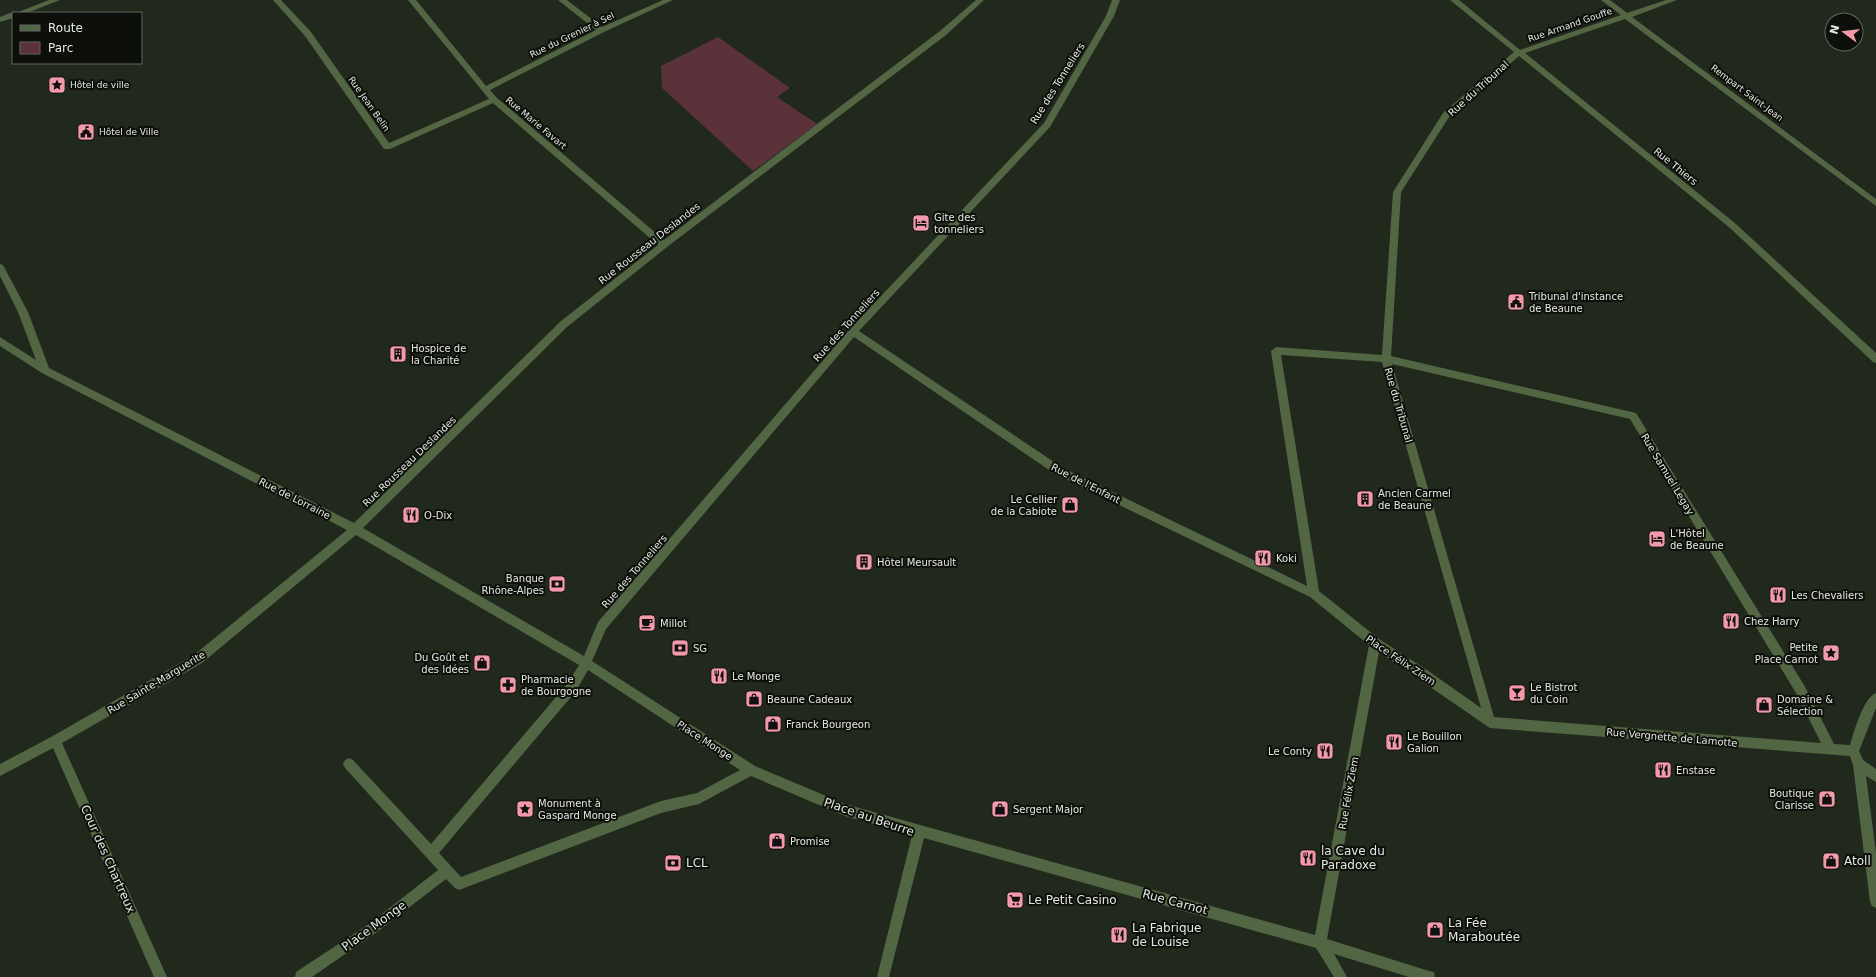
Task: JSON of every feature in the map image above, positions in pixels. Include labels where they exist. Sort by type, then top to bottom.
[{"type":"street","points":[[23,12],[56,0]]},
{"type":"street","name":"Rue Jean Belin","points":[[277,0],[308,34],[388,147],[494,100]]},
{"type":"street","name":"Rue Marie Favart","points":[[412,0],[494,100],[664,245]]},
{"type":"street","points":[[562,0],[601,30]]},
{"type":"street","name":"Rue du Grenier à Sel","points":[[486,89],[601,30],[669,0]]},
{"type":"street","name":"Rue Rousseau Deslandes","points":[[355,529],[564,324],[664,245],[943,33],[980,0]]},
{"type":"street","name":"Rue des Tonneliers","points":[[586,662],[602,626],[853,332],[1046,125],[1110,16],[1116,0]]},
{"type":"street","name":"Rue Thiers","points":[[1454,0],[1733,226],[1876,359]]},
{"type":"street","name":"Rempart Saint-Jean","points":[[1605,0],[1876,203]]},
{"type":"street","name":"Rue Armand Gouffe","points":[[1518,53],[1673,0]]},
{"type":"street","points":[[0,20],[12,15]]},
{"type":"street","name":"Rue du Tribunal","points":[[1490,722],[1386,359],[1396,192],[1446,115],[1518,53]]},
{"type":"street","points":[[0,267],[23,312],[45,370]]},
{"type":"street","name":"Rue de l'Enfant","points":[[853,332],[1059,471],[1314,594]]},
{"type":"street","name":"Rue de Lorraine","points":[[0,341],[45,370],[355,529],[586,662]]},
{"type":"street","name":"Rue Samuel Legay","points":[[1314,594],[1276,351],[1386,359],[1633,416],[1800,689],[1831,750]]},
{"type":"street","name":"Rue Sainte-Marguerite","points":[[0,770],[56,741],[198,659],[355,529]]},
{"type":"street","name":"Place Félix Ziem","points":[[1314,594],[1375,644],[1423,674],[1490,722]]},
{"type":"street","name":"Rue Félix Ziem","points":[[1320,942],[1375,644]]},
{"type":"street","points":[[431,853],[482,791],[572,687],[586,662]]},
{"type":"street","name":"Place Monge","points":[[586,662],[751,770]]},
{"type":"street","points":[[1876,698],[1869,708],[1853,751],[1859,764],[1876,902]]},
{"type":"street","name":"Rue Vergnette de Lamotte","points":[[1490,722],[1853,751]]},
{"type":"street","name":"Cour des Chartreux","points":[[56,741],[161,977]]},
{"type":"street","points":[[349,764],[431,853],[446,872],[459,884],[661,807],[699,798],[751,770]]},
{"type":"street","points":[[1859,764],[1876,776]]},
{"type":"street","name":"Place au Beurre","points":[[751,770],[845,810],[919,832],[883,977]]},
{"type":"street","name":"Rue Carnot","points":[[919,832],[1320,942],[1429,977]]},
{"type":"street","name":"Place Monge","points":[[301,977],[373,928],[446,872]]},
{"type":"street","points":[[1320,942],[1341,977]]},
{"type":"green space","points":[[718,37],[790,88],[777,97],[817,124],[753,171],[662,88],[661,66]]},
{"type":"place","name":"Hôtel de ville","points":[[57,85]]},
{"type":"place","name":"Hôtel de Ville","points":[[86,132]]},
{"type":"place","name":"Gite des tonneliers","points":[[921,223]]},
{"type":"place","name":"Tribunal d'instance de Beaune","points":[[1516,302]]},
{"type":"place","name":"Hospice de la Charité","points":[[398,354]]},
{"type":"place","name":"Ancien Carmel de Beaune","points":[[1365,499]]},
{"type":"place","name":"Le Cellier de la Cabiote","points":[[1070,505]]},
{"type":"place","name":"O-Dix","points":[[411,515]]},
{"type":"place","name":"L'Hôtel de Beaune","points":[[1657,539]]},
{"type":"place","name":"Koki","points":[[1263,558]]},
{"type":"place","name":"Hôtel Meursault","points":[[864,562]]},
{"type":"place","name":"Banque Rhône-Alpes","points":[[557,584]]},
{"type":"place","name":"Les Chevaliers","points":[[1778,595]]},
{"type":"place","name":"Chez Harry","points":[[1731,621]]},
{"type":"place","name":"Millot","points":[[647,623]]},
{"type":"place","name":"SG","points":[[680,648]]},
{"type":"place","name":"Petite Place Carnot","points":[[1831,653]]},
{"type":"place","name":"Du Goût et des Idées","points":[[482,663]]},
{"type":"place","name":"Le Monge","points":[[719,676]]},
{"type":"place","name":"Pharmacie de Bourgogne","points":[[508,685]]},
{"type":"place","name":"Le Bistrot du Coin","points":[[1517,693]]},
{"type":"place","name":"Beaune Cadeaux","points":[[754,699]]},
{"type":"place","name":"Domaine & Sélection","points":[[1764,705]]},
{"type":"place","name":"Franck Bourgeon","points":[[773,724]]},
{"type":"place","name":"Le Bouillon Galion","points":[[1394,742]]},
{"type":"place","name":"Le Conty","points":[[1325,751]]},
{"type":"place","name":"Enstase","points":[[1663,770]]},
{"type":"place","name":"Boutique Clarisse","points":[[1827,799]]},
{"type":"place","name":"Monument à Gaspard Monge","points":[[525,809]]},
{"type":"place","name":"Sergent Major","points":[[1000,809]]},
{"type":"place","name":"Promise","points":[[777,841]]},
{"type":"place","name":"la Cave du Paradoxe","points":[[1308,858]]},
{"type":"place","name":"Atoll","points":[[1831,861]]},
{"type":"place","name":"LCL","points":[[673,863]]},
{"type":"place","name":"Le Petit Casino","points":[[1015,900]]},
{"type":"place","name":"La Fée Maraboutée","points":[[1435,930]]},
{"type":"place","name":"La Fabrique de Louise","points":[[1119,935]]}]
